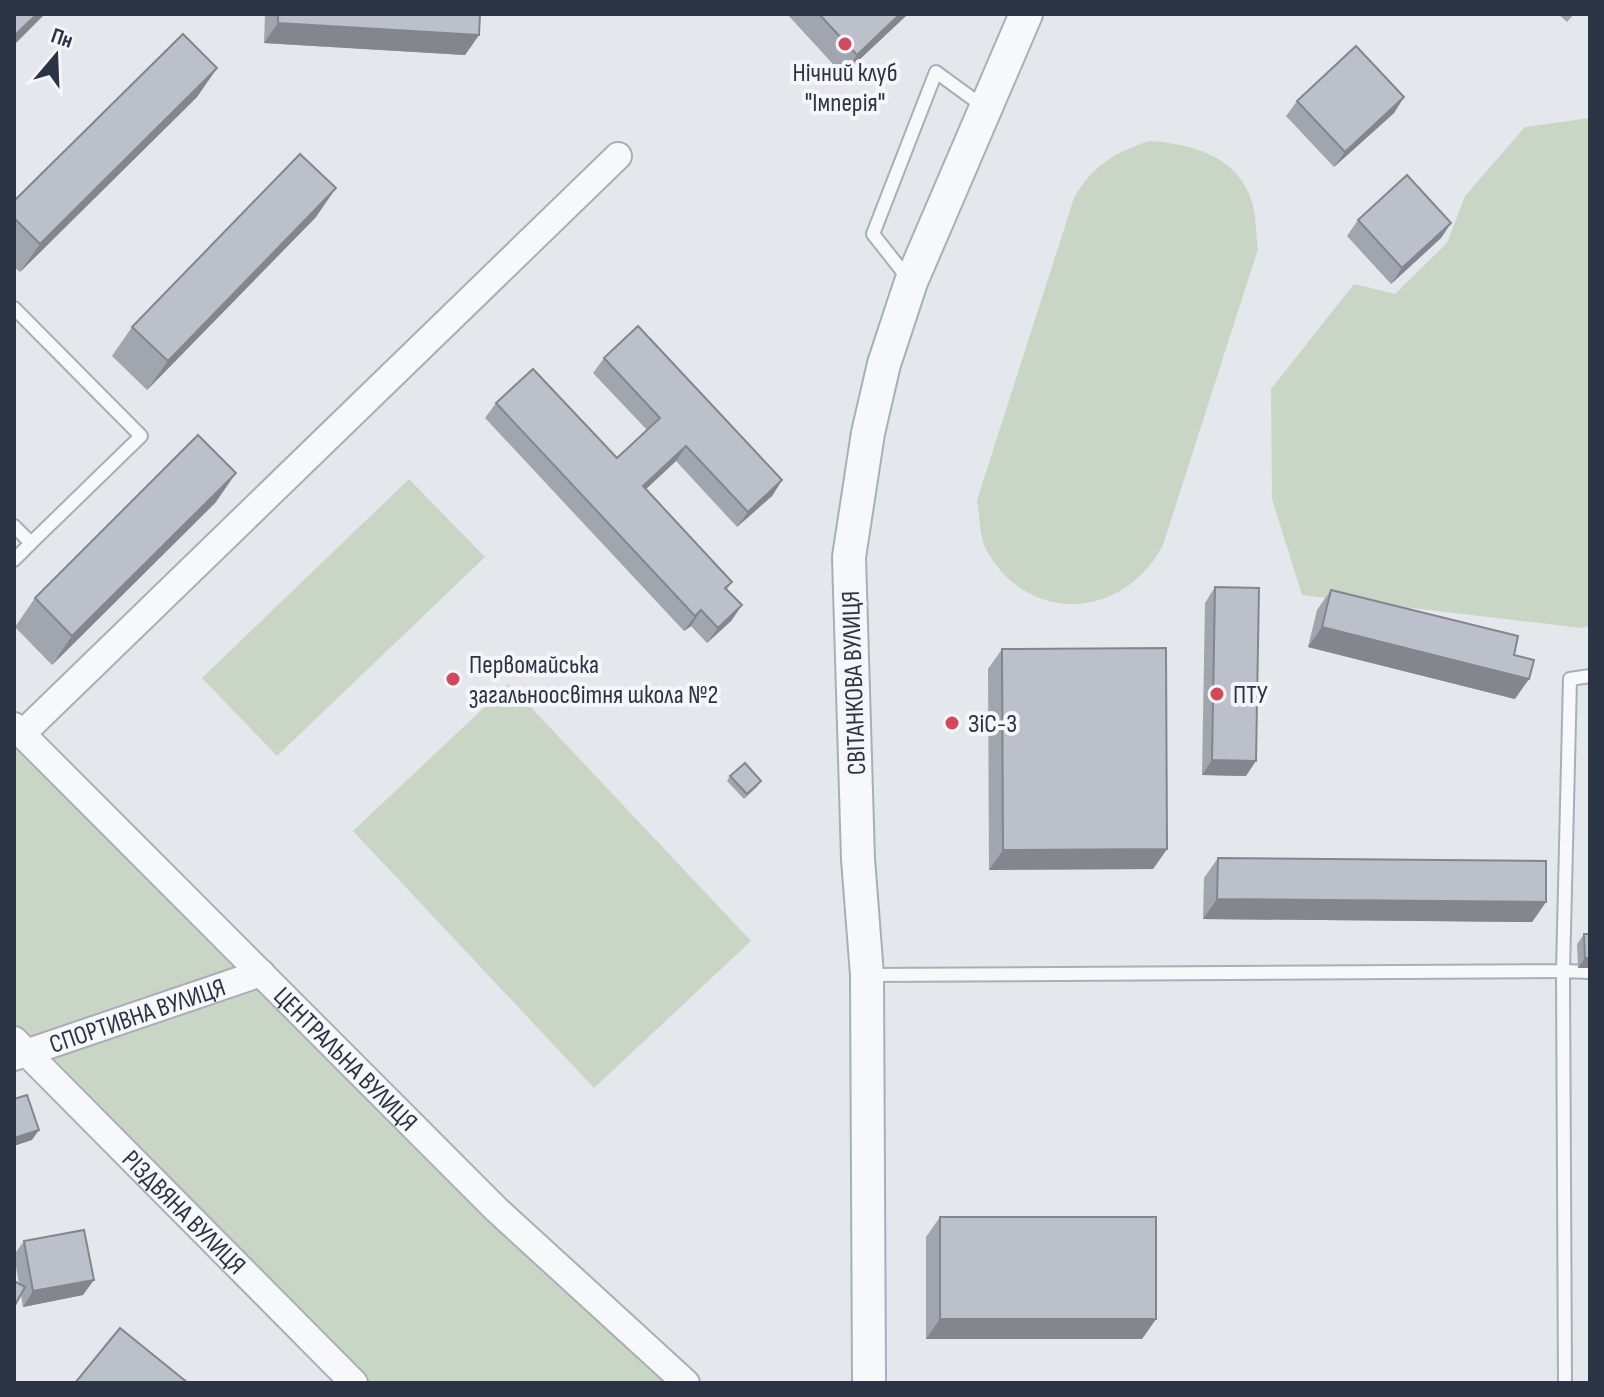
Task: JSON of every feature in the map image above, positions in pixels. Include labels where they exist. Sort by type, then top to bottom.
[{"type":"street","name":"СВІТАНКОВА ВУЛИЦЯ","points":[[869,1383],[867,975],[858,859],[849,557],[868,433],[884,364],[911,282],[1026,14]]},
{"type":"street","points":[[18,730],[618,156]]},
{"type":"street","name":"ЦЕНТРАЛЬНА ВУЛИЦЯ","points":[[18,730],[497,1210],[686,1383]]},
{"type":"street","name":"СПОРТИВНА ВУЛИЦЯ","points":[[18,1050],[261,973]]},
{"type":"street","name":"РІЗДВЯНА ВУЛИЦЯ","points":[[18,1050],[354,1383]]},
{"type":"lane","points":[[911,282],[873,234],[936,72],[984,107]]},
{"type":"lane","points":[[14,308],[141,436],[14,560]]},
{"type":"lane","points":[[14,526],[31,543]]},
{"type":"lane","points":[[1565,1383],[1563,971],[1570,679],[1590,676]]},
{"type":"lane","points":[[867,975],[1590,972]]},
{"type":"green space","points":[[1590,118],[1590,626],[1582,628],[1302,595],[1272,499],[1271,389],[1354,284],[1395,294],[1447,243],[1465,196],[1525,127]]},
{"type":"green space","points":[[1149,141],[1182,145],[1226,164],[1247,188],[1253,205],[1258,249],[1163,545],[1146,570],[1125,588],[1101,600],[1075,604],[1050,601],[1025,591],[1004,574],[984,544],[977,500],[1074,198],[1089,177],[1106,162],[1125,150]]},
{"type":"green space","points":[[409,479],[485,557],[277,756],[202,678]]},
{"type":"green space","points":[[509,684],[751,941],[594,1088],[353,831]]},
{"type":"green space","points":[[14,726],[685,1383],[354,1383],[14,1039]]},
{"type":"building","points":[[14,14],[37,14],[14,36]]},
{"type":"building","points":[[278,14],[480,14],[479,35],[278,23]]},
{"type":"building","points":[[819,14],[900,14],[857,55]]},
{"type":"building","points":[[183,34],[217,68],[40,244],[14,218],[14,201]]},
{"type":"building","points":[[1356,46],[1404,97],[1345,152],[1297,101]]},
{"type":"building","points":[[300,154],[336,188],[168,361],[132,327]]},
{"type":"building","points":[[1407,175],[1451,223],[1402,268],[1358,220]]},
{"type":"building","points":[[638,326],[782,480],[748,512],[686,446],[643,486],[732,582],[725,588],[742,605],[718,628],[701,610],[695,616],[496,403],[533,369],[617,458],[660,418],[604,358]]},
{"type":"building","points":[[198,435],[236,473],[72,636],[35,598]]},
{"type":"building","points":[[1215,587],[1259,588],[1256,761],[1212,760]]},
{"type":"building","points":[[1331,590],[1518,636],[1514,655],[1534,660],[1529,679],[1322,627]]},
{"type":"building","points":[[1166,648],[1167,849],[1003,850],[1002,649]]},
{"type":"building","points":[[745,763],[761,781],[747,794],[730,776]]},
{"type":"building","points":[[1218,858],[1546,861],[1546,902],[1217,899]]},
{"type":"building","points":[[1584,934],[1590,934],[1590,958],[1585,958]]},
{"type":"building","points":[[27,1095],[39,1130],[14,1138],[14,1099]]},
{"type":"building","points":[[940,1217],[1156,1217],[1156,1319],[940,1319]]},
{"type":"building","points":[[84,1230],[94,1280],[33,1291],[24,1241]]},
{"type":"building","points":[[14,1281],[25,1287],[14,1307]]},
{"type":"building","points":[[120,1328],[188,1383],[75,1383]]},
{"type":"place","name":"Нічний клуб \"Імперія\"","points":[[845,44]]},
{"type":"place","name":"Первомайська загальноосвітня школа №2","points":[[453,679]]},
{"type":"place","name":"ПТУ","points":[[1217,694]]},
{"type":"place","name":"ЗіС-3","points":[[952,723]]}]
